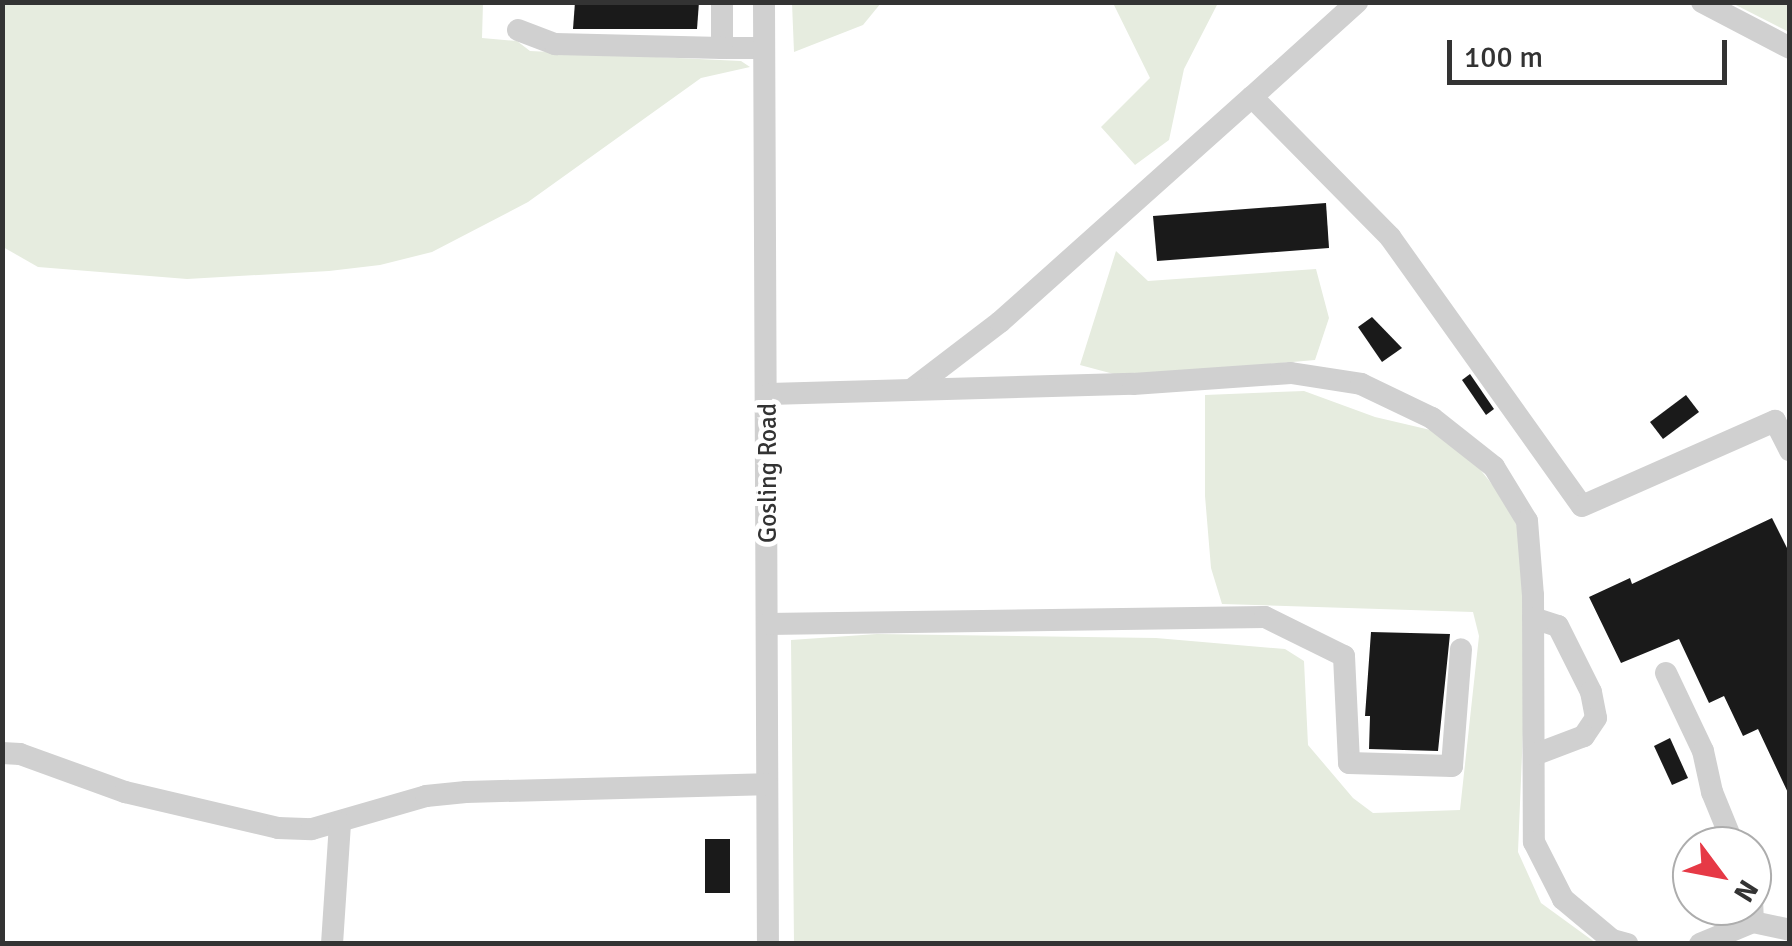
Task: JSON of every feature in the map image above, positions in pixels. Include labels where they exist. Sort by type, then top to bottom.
[{"type":"street","points":[[722,2],[722,48]]},
{"type":"street","name":"Gosling Road","points":[[764,2],[768,944]]},
{"type":"street","points":[[910,390],[1000,322],[1357,2]]},
{"type":"street","points":[[1702,2],[1790,48]]},
{"type":"street","points":[[518,30],[555,44],[764,48]]},
{"type":"street","points":[[1252,96],[1390,237],[1582,506],[1782,418],[1790,450]]},
{"type":"street","points":[[768,394],[1132,384],[1291,373],[1361,384],[1432,418],[1483,458],[1505,482],[1527,521],[1533,618],[1534,842],[1563,899],[1612,940],[1628,944]]},
{"type":"street","points":[[766,624],[1265,618],[1344,656],[1349,763],[1452,766],[1461,649]]},
{"type":"street","points":[[1533,618],[1558,626],[1592,692],[1596,718],[1584,736],[1534,755]]},
{"type":"street","points":[[1666,672],[1703,751],[1712,792],[1726,826]]},
{"type":"street","points":[[2,753],[20,754],[125,792],[278,828],[340,823],[426,796],[466,792],[768,784]]},
{"type":"street","points":[[332,944],[340,823]]},
{"type":"street","points":[[1700,944],[1744,926]]},
{"type":"shaded area","points":[[792,2],[881,3],[863,25],[794,52]]},
{"type":"shaded area","points":[[3,3],[483,3],[482,38],[517,41],[530,51],[741,61],[750,67],[701,78],[528,202],[432,252],[380,265],[329,271],[187,279],[38,267],[3,247]]},
{"type":"shaded area","points":[[1113,3],[1218,3],[1184,69],[1169,140],[1135,165],[1101,127],[1150,78]]},
{"type":"shaded area","points":[[1732,3],[1789,3],[1789,32]]},
{"type":"shaded area","points":[[1116,251],[1148,281],[1316,269],[1329,318],[1315,360],[1125,377],[1080,365]]},
{"type":"shaded area","points":[[1304,391],[1375,417],[1439,432],[1479,468],[1507,503],[1523,540],[1524,707],[1518,852],[1541,903],[1596,943],[794,943],[791,640],[877,634],[1156,638],[1285,649],[1304,661],[1308,745],[1353,798],[1373,813],[1460,810],[1479,636],[1473,612],[1222,604],[1211,568],[1205,496],[1205,395]]},
{"type":"building","points":[[575,2],[699,2],[697,29],[573,29]]},
{"type":"building","points":[[1326,203],[1329,248],[1157,261],[1153,216]]},
{"type":"building","points":[[1372,317],[1402,348],[1382,362],[1358,327]]},
{"type":"building","points":[[1470,374],[1494,409],[1486,415],[1462,380]]},
{"type":"building","points":[[1686,395],[1699,412],[1663,439],[1650,422]]},
{"type":"building","points":[[1772,518],[1790,554],[1790,797],[1758,729],[1743,736],[1724,696],[1709,703],[1679,639],[1621,663],[1589,597],[1630,578],[1632,584]]},
{"type":"building","points":[[1371,632],[1450,634],[1438,751],[1369,749],[1370,716],[1365,716]]},
{"type":"building","points":[[1670,738],[1688,778],[1672,785],[1654,746]]},
{"type":"building","points":[[705,839],[730,839],[730,893],[705,893]]}]
